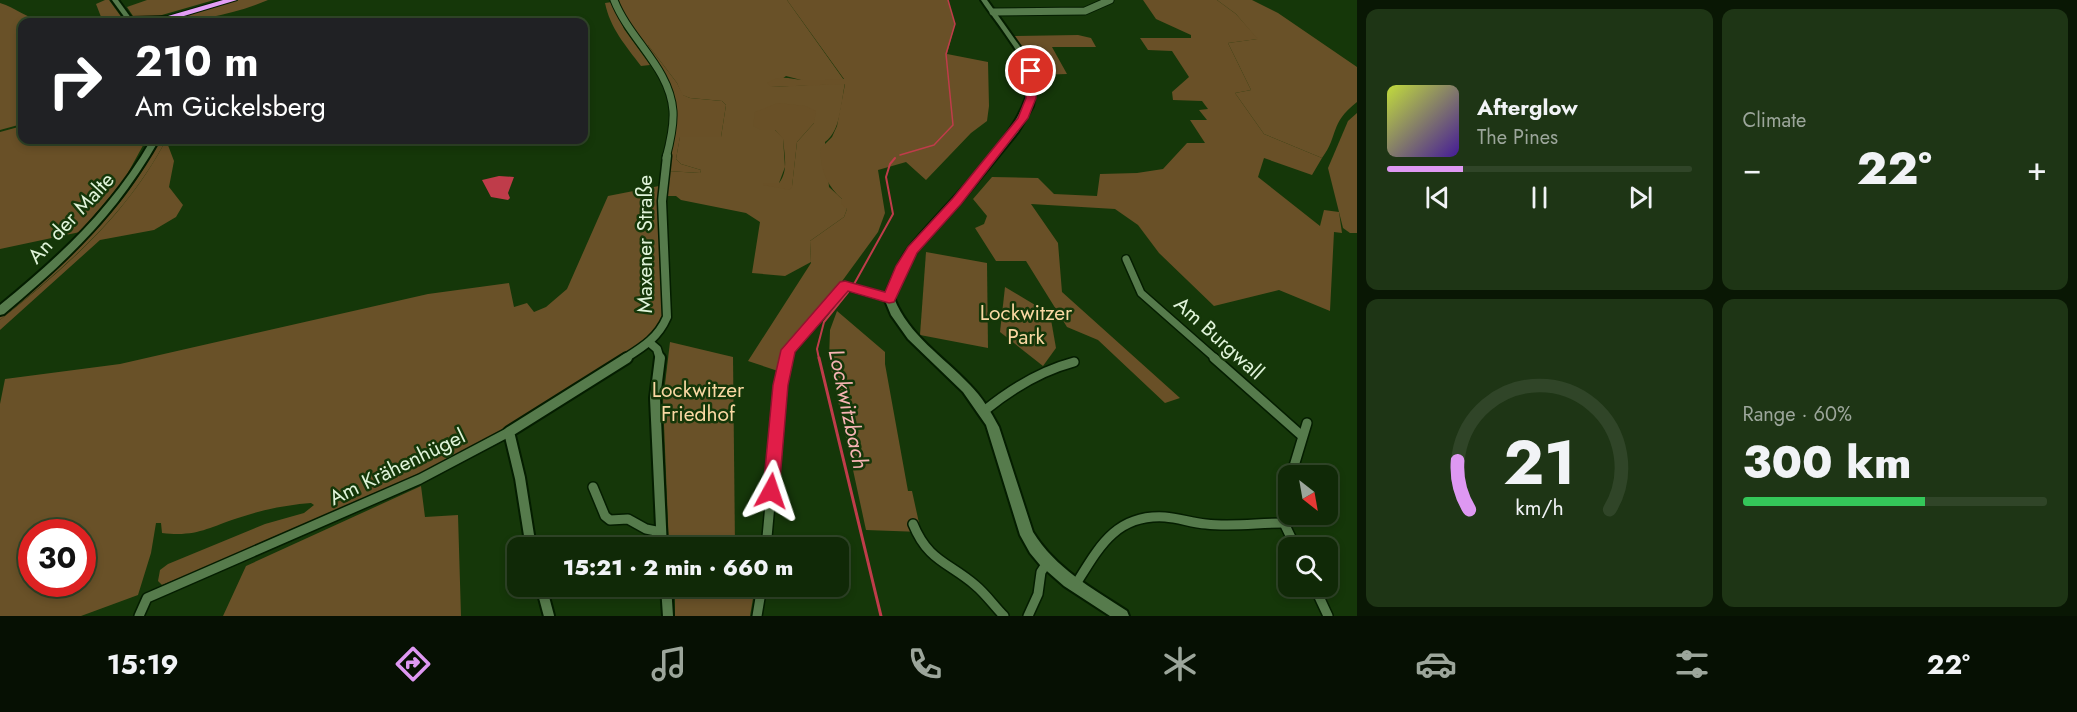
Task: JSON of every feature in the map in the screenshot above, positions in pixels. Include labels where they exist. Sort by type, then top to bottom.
[{"type":"highway","points":[[167,18],[218,0]]},
{"type":"highway","points":[[170,18],[233,0]]},
{"type":"main road","points":[[115,0],[129,18]]},
{"type":"main road","points":[[984,0],[1031,71],[1032,90],[1029,106],[1015,130],[913,250],[902,266],[889,298],[898,322],[966,388],[984,411],[993,427],[1027,535],[1034,550],[1047,563],[1122,616]]},
{"type":"main road","name":"An der Malte","points":[[0,305],[66,249],[97,216],[123,183],[146,144]]},
{"type":"main road","name":"An der Malte","points":[[0,311],[87,235],[138,171],[153,144]]},
{"type":"street","name":"Maxener Straße","points":[[614,0],[622,20],[660,75],[671,99],[673,126],[662,185],[667,317],[662,329],[650,343],[657,349],[660,357],[655,398],[662,537]]},
{"type":"street","points":[[993,12],[1078,11],[1093,9],[1110,0]]},
{"type":"street","name":"Am Burgwall","points":[[1126,259],[1141,293],[1301,435]]},
{"type":"street","points":[[767,537],[781,385],[789,350],[845,286],[889,298]]},
{"type":"street","name":"Am Krähenhügel","points":[[139,616],[147,598],[420,479],[509,432],[650,343]]},
{"type":"street","points":[[984,411],[1009,391],[1055,367],[1074,362]]},
{"type":"street","points":[[1294,465],[1301,435],[1307,423]]},
{"type":"street","points":[[509,432],[520,478],[529,537]]},
{"type":"street","points":[[593,488],[605,516],[610,520],[628,519],[646,529],[661,532]]},
{"type":"street","points":[[1076,584],[1104,540],[1122,523],[1141,517],[1164,517],[1206,525],[1278,523]]},
{"type":"street","points":[[913,524],[918,539],[926,551],[972,583],[1004,616]]},
{"type":"street","points":[[1028,616],[1038,594],[1041,572],[1047,563]]},
{"type":"street","points":[[544,597],[549,616]]},
{"type":"street","points":[[667,597],[668,616]]},
{"type":"street","points":[[757,616],[760,597]]},
{"type":"street","points":[[1319,597],[1328,616]]},
{"type":"green space","points":[[109,0],[122,18],[101,18],[96,4]]},
{"type":"green space","points":[[147,0],[214,0],[155,17],[133,16],[127,7]]},
{"type":"green space","points":[[236,0],[268,0],[215,16],[175,18]]},
{"type":"green space","points":[[619,0],[787,0],[844,80],[801,80],[786,76],[771,87],[845,83],[837,124],[825,142],[829,187],[842,199],[847,209],[844,217],[810,241],[811,262],[785,276],[752,273],[760,222],[746,213],[681,200],[676,196],[667,196],[667,171],[700,173],[701,170],[681,164],[676,159],[680,136],[721,137],[726,105],[722,101],[682,95],[677,83],[648,45],[643,46],[621,11]],"holes":[[[814,123],[797,142],[790,189],[764,183],[779,183],[785,167],[783,138],[775,130]]]},
{"type":"green space","points":[[1217,0],[1252,0],[1278,13],[1357,67],[1357,102],[1338,123],[1331,143],[1322,158],[1264,134],[1235,93],[1251,90],[1228,43],[1257,39],[1236,14]]},
{"type":"green space","points":[[0,3],[32,18],[18,18],[18,125],[0,130]]},
{"type":"green space","points":[[1357,113],[1357,233],[1350,233],[1343,228],[1328,168],[1348,121]]},
{"type":"green space","points":[[157,144],[164,144],[132,193],[93,238],[0,320],[0,316],[90,237],[110,215],[145,166]]},
{"type":"green space","points":[[659,186],[664,296],[662,319],[648,339],[463,454],[250,550],[162,585],[158,581],[160,570],[168,564],[265,524],[304,513],[314,505],[311,503],[265,510],[193,533],[162,533],[161,523],[156,523],[151,553],[138,595],[81,616],[0,616],[0,404],[5,379],[120,364],[428,294],[509,283],[514,307],[527,303],[534,312],[546,307],[567,289],[608,196]]},
{"type":"green space","points":[[926,252],[987,263],[988,348],[920,335]]},
{"type":"green space","name":"Lockwitzer Park","points":[[1005,287],[1050,314],[1056,348],[1043,366],[1000,332]]},
{"type":"green space","points":[[837,311],[885,352],[885,364],[908,491],[912,491],[921,532],[866,530],[829,359],[830,330]]},
{"type":"green space","name":"Lockwitzer Friedhof","points":[[670,342],[733,357],[735,537],[669,537],[663,401]]},
{"type":"green space","points":[[421,486],[425,517],[458,515],[461,616],[223,616],[246,566]]},
{"type":"green space","points":[[675,597],[753,597],[750,616],[675,616]]},
{"type":"shaded area","points":[[787,0],[948,0],[955,24],[947,54],[988,62],[989,106],[987,121],[971,133],[926,180],[906,162],[878,170],[885,213],[878,232],[840,284],[784,349],[778,371],[748,361],[811,263],[810,241],[844,217],[847,209],[841,204],[842,199],[825,176],[821,163],[821,148],[832,137],[837,126],[845,84],[771,87],[767,83],[781,78],[844,79]]},
{"type":"shaded area","points":[[1143,0],[1217,0],[1236,14],[1258,39],[1228,43],[1251,90],[1235,93],[1264,134],[1322,158],[1312,175],[1264,158],[1258,177],[1320,226],[1324,210],[1339,212],[1342,233],[1334,232],[1330,311],[1279,290],[1214,306],[1159,253],[1138,225],[1115,209],[1031,204],[1058,243],[1062,292],[1180,398],[1165,403],[1098,340],[1067,327],[1026,261],[996,261],[975,228],[984,224],[987,216],[973,199],[992,177],[1038,178],[1054,194],[1097,196],[1100,174],[1137,173],[1163,169],[1187,143],[1205,143],[1190,120],[1207,120],[1199,110],[1208,109],[1202,101],[1173,100],[1172,92],[1189,77],[1172,51],[1148,50],[1140,38],[1191,38],[1191,35],[1156,19]]},
{"type":"shaded area","points":[[612,2],[624,29],[650,65],[641,66],[619,36],[605,3]]},
{"type":"shaded area","points":[[1078,35],[1091,38],[1096,47],[1052,47],[1067,74],[1037,75],[1036,68],[1011,36]]},
{"type":"shaded area","points":[[648,45],[677,83],[683,95],[690,98],[722,101],[726,105],[721,137],[680,137],[676,159],[681,164],[701,170],[700,173],[667,171],[672,88],[643,46]]},
{"type":"shaded area","points":[[778,103],[805,106],[816,111],[814,123],[797,142],[790,190],[763,185],[764,183],[779,183],[782,178],[785,162],[783,139],[775,130],[761,130],[753,126],[755,112]]},
{"type":"shaded area","points":[[18,127],[18,144],[144,144],[124,180],[80,232],[0,249],[0,132]]},
{"type":"shaded area","points":[[164,144],[168,144],[174,161],[169,187],[183,205],[176,217],[154,230],[100,240],[0,330],[0,320],[93,239],[132,193]]},
{"type":"shaded area","points":[[499,176],[514,177],[508,200],[491,197],[482,180]]},
{"type":"waterway","name":"Lockwitzbach","points":[[900,155],[934,145],[953,125],[946,54],[955,24],[948,0]]},
{"type":"waterway","name":"Lockwitzbach","points":[[819,359],[817,349],[824,322],[853,286],[893,214],[886,177],[890,164],[895,158]]},
{"type":"waterway","name":"Lockwitzbach","points":[[819,358],[881,616]]},
{"type":"route","points":[[771,491],[781,385],[789,350],[845,286],[889,298],[902,266],[913,250],[957,201],[1023,118],[1031,98],[1033,80],[1031,71]]}]
